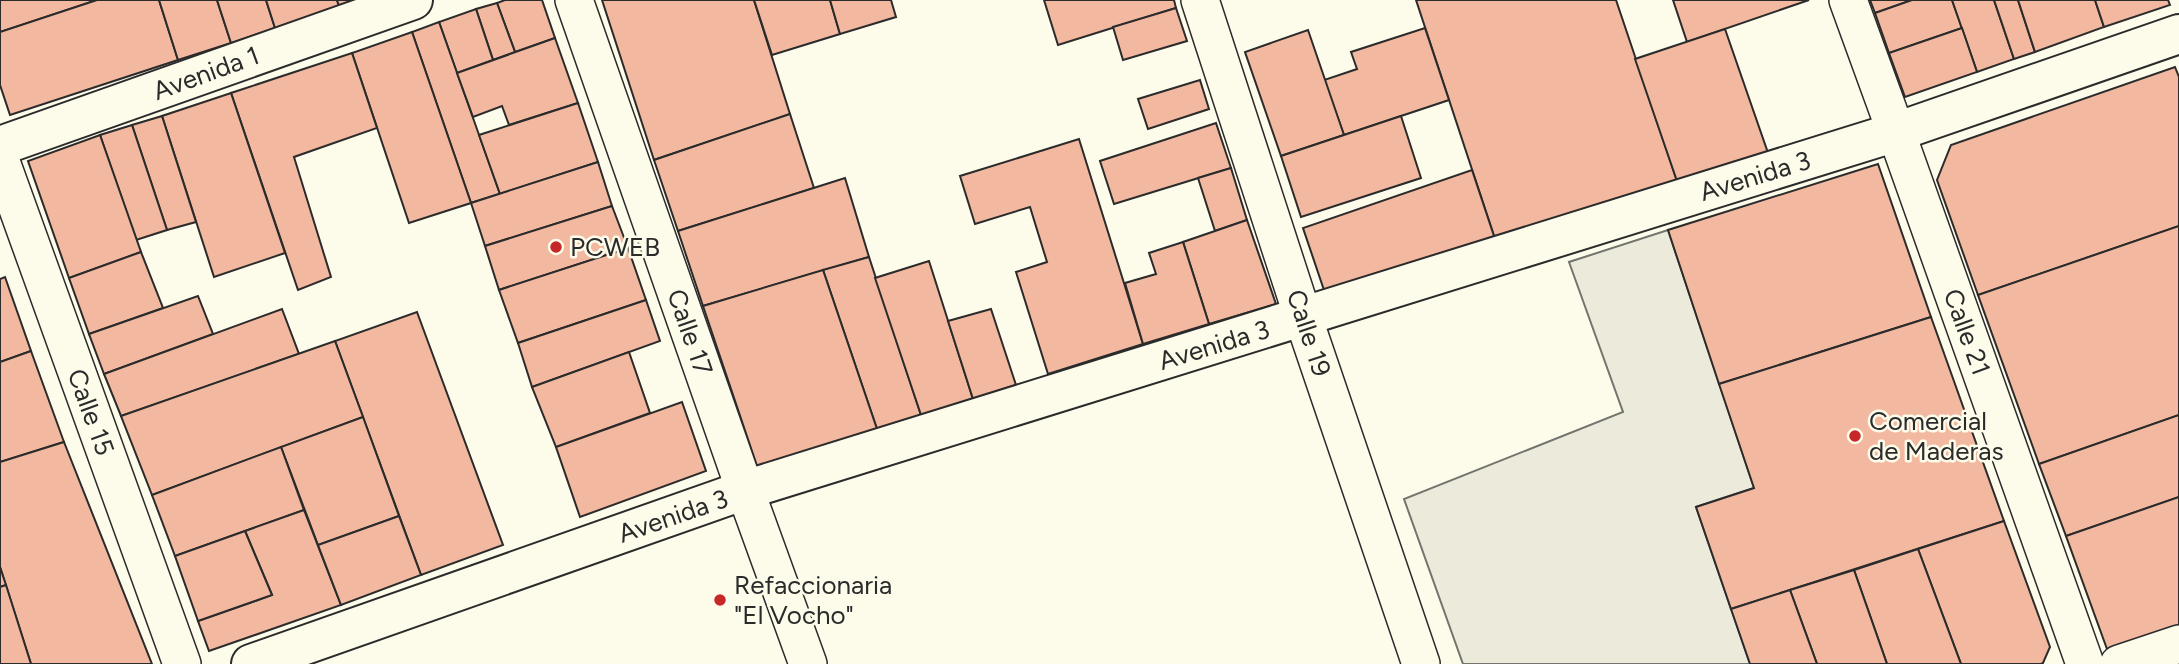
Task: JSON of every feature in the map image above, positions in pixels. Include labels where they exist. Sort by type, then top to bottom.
[{"type":"main road","name":"Avenida 1","points":[[0,146],[413,0]]},
{"type":"main road","name":"Avenida 3","points":[[251,664],[745,491],[1896,132],[2179,34]]},
{"type":"street","name":"Calle 17","points":[[574,0],[808,664]]},
{"type":"street","name":"Calle 19","points":[[1200,0],[1303,317],[1421,664]]},
{"type":"street","name":"Calle 21","points":[[1847,0],[2085,664]]},
{"type":"street","name":"Calle 15","points":[[0,159],[182,664]]},
{"type":"street","points":[[2119,664],[2179,643]]},
{"type":"shaded area","points":[[1668,230],[1754,488],[1696,507],[1750,664],[1463,664],[1404,499],[1623,412],[1569,262]]},
{"type":"building","points":[[0,0],[97,0],[0,32]]},
{"type":"building","points":[[97,0],[159,0],[178,60],[10,115],[0,85],[0,32]]},
{"type":"building","points":[[159,0],[217,0],[231,43],[178,60]]},
{"type":"building","points":[[217,0],[266,0],[275,28],[231,43]]},
{"type":"building","points":[[266,0],[337,0],[339,6],[275,28]]},
{"type":"building","points":[[337,0],[356,0],[339,6]]},
{"type":"building","points":[[505,0],[542,0],[555,38],[515,52],[497,3]]},
{"type":"building","points":[[602,0],[754,0],[790,114],[654,160]]},
{"type":"building","points":[[754,0],[830,0],[840,34],[772,55]]},
{"type":"building","points":[[830,0],[891,0],[896,17],[840,34]]},
{"type":"building","points":[[1044,0],[1174,0],[1176,8],[1058,45]]},
{"type":"building","points":[[1416,0],[1616,0],[1678,184],[1497,245]]},
{"type":"building","points":[[1673,0],[1809,0],[1687,42]]},
{"type":"building","points":[[1870,0],[1912,0],[1875,13]]},
{"type":"building","points":[[1912,0],[1952,0],[1962,28],[1889,53],[1875,13]]},
{"type":"building","points":[[1952,0],[1994,0],[2014,59],[1977,72]]},
{"type":"building","points":[[1994,0],[2018,0],[2035,52],[2014,59]]},
{"type":"building","points":[[2018,0],[2095,0],[2104,27],[2035,52]]},
{"type":"building","points":[[2095,0],[2168,0],[2170,5],[2104,27]]},
{"type":"building","points":[[497,3],[515,52],[493,60],[476,9]]},
{"type":"building","points":[[1176,8],[1187,41],[1123,60],[1113,27]]},
{"type":"building","points":[[476,9],[493,60],[457,73],[439,22]]},
{"type":"building","points":[[439,22],[500,194],[471,203],[412,32]]},
{"type":"building","points":[[1425,28],[1449,100],[1344,135],[1324,80],[1357,69],[1351,52]]},
{"type":"building","points":[[1962,28],[1977,72],[1905,97],[1889,53]]},
{"type":"building","points":[[1725,29],[1768,153],[1678,184],[1635,59]]},
{"type":"building","points":[[1308,30],[1344,135],[1281,156],[1245,52]]},
{"type":"building","points":[[412,32],[471,203],[409,223],[352,53]]},
{"type":"building","points":[[555,38],[578,103],[509,125],[502,106],[473,117],[457,73]]},
{"type":"building","points":[[352,53],[377,128],[294,157],[331,277],[298,290],[231,93]]},
{"type":"building","points":[[2175,67],[2179,77],[2179,226],[1978,295],[1937,180],[1951,145]]},
{"type":"building","points":[[1200,80],[1209,109],[1148,129],[1138,99]]},
{"type":"building","points":[[231,93],[285,253],[214,277],[162,116]]},
{"type":"building","points":[[578,103],[598,162],[500,194],[479,135]]},
{"type":"building","points":[[790,114],[814,188],[678,231],[654,160]]},
{"type":"building","points":[[162,116],[196,222],[167,230],[132,125]]},
{"type":"building","points":[[1401,116],[1421,178],[1301,217],[1281,156]]},
{"type":"building","points":[[1216,123],[1231,168],[1114,204],[1100,161]]},
{"type":"building","points":[[132,125],[167,230],[136,240],[100,135]]},
{"type":"building","points":[[100,135],[141,252],[69,278],[28,161]]},
{"type":"building","points":[[1079,139],[1143,344],[1048,374],[1016,272],[1047,262],[1030,207],[975,224],[960,176]]},
{"type":"building","points":[[598,162],[612,206],[485,246],[471,203]]},
{"type":"building","points":[[1878,164],[1931,317],[1719,384],[1668,230]]},
{"type":"building","points":[[1231,168],[1247,220],[1215,231],[1198,178]]},
{"type":"building","points":[[1472,170],[1497,245],[1327,299],[1303,228]]},
{"type":"building","points":[[845,178],[869,257],[703,306],[678,231]]},
{"type":"building","name":"PCWEB","points":[[612,206],[628,248],[499,290],[485,246]]},
{"type":"building","points":[[1247,220],[1276,304],[1209,324],[1183,242]]},
{"type":"building","points":[[2179,226],[2179,415],[2039,464],[1978,295]]},
{"type":"building","points":[[1183,242],[1209,324],[1143,344],[1125,283],[1156,274],[1149,253]]},
{"type":"building","points":[[628,248],[646,300],[518,343],[499,290]]},
{"type":"building","points":[[141,252],[163,308],[89,334],[69,278]]},
{"type":"building","points":[[869,257],[921,415],[877,429],[823,270]]},
{"type":"building","points":[[929,261],[973,399],[921,415],[875,278]]},
{"type":"building","points":[[823,270],[877,429],[757,466],[703,306]]},
{"type":"building","points":[[5,277],[31,351],[0,362],[0,279]]},
{"type":"building","points":[[198,296],[213,334],[104,374],[89,334]]},
{"type":"building","points":[[646,300],[660,341],[532,387],[518,343]]},
{"type":"building","points":[[282,309],[299,354],[121,416],[104,374]]},
{"type":"building","points":[[991,309],[1016,385],[973,399],[948,321]]},
{"type":"building","points":[[417,312],[503,545],[421,575],[335,341]]},
{"type":"building","name":"Comercial de Maderas","points":[[1931,317],[2004,521],[1731,609],[1696,507],[1754,488],[1719,384]]},
{"type":"building","points":[[335,341],[363,417],[152,495],[121,416]]},
{"type":"building","points":[[31,351],[64,442],[0,462],[0,362]]},
{"type":"building","points":[[629,352],[650,413],[556,447],[532,387]]},
{"type":"building","points":[[682,402],[706,471],[580,517],[556,447]]},
{"type":"building","points":[[2179,415],[2179,497],[2066,536],[2039,464]]},
{"type":"building","points":[[363,417],[399,516],[318,545],[281,447]]},
{"type":"building","points":[[64,442],[152,664],[31,664],[0,567],[0,462]]},
{"type":"building","points":[[281,447],[304,510],[175,556],[152,495]]},
{"type":"building","points":[[2179,497],[2179,625],[2107,649],[2066,536]]},
{"type":"building","points":[[304,510],[341,605],[209,651],[198,621],[272,595],[245,531]]},
{"type":"building","points":[[399,516],[421,575],[341,605],[318,545]]},
{"type":"building","points":[[2004,521],[2050,647],[2041,664],[1961,664],[1918,549]]},
{"type":"building","points":[[245,531],[272,595],[198,621],[175,556]]},
{"type":"building","points":[[1918,549],[1961,664],[1887,664],[1854,570]]},
{"type":"building","points":[[0,567],[6,585],[0,587]]},
{"type":"building","points":[[1854,570],[1887,664],[1817,664],[1790,590]]},
{"type":"building","points":[[6,585],[31,664],[0,664],[0,587]]},
{"type":"building","points":[[1790,590],[1817,664],[1750,664],[1731,609]]},
{"type":"place","name":"PCWEB","points":[[556,247]]},
{"type":"place","name":"Comercial de Maderas","points":[[1855,436]]},
{"type":"place","name":"Refaccionaria \"El Vocho\"","points":[[720,600]]}]
